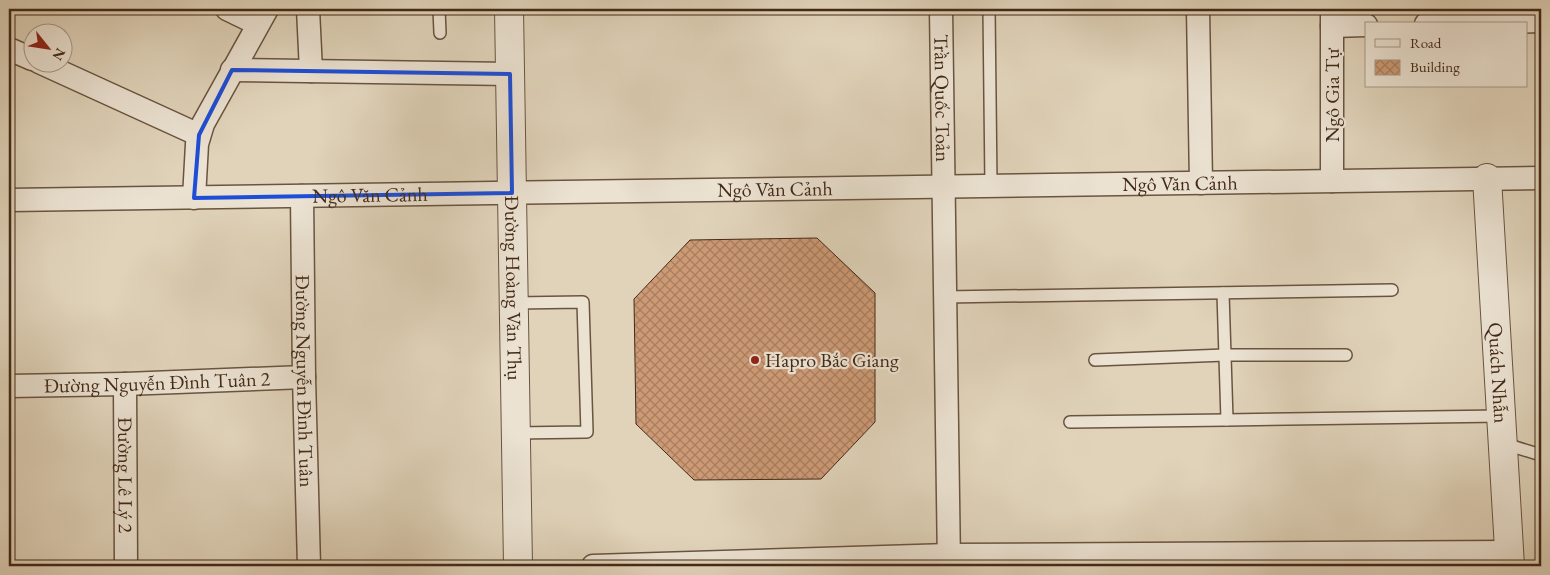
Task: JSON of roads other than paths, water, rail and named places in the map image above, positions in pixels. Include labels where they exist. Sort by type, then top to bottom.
[{"type":"street","points":[[194,198],[199,136],[203,124],[262,16],[227,9]]},
{"type":"street","points":[[308,9],[311,71]]},
{"type":"street","name":"Đường Hoàng Văn Thụ","points":[[509,9],[518,566]]},
{"type":"street","name":"Trần Quốc Toản","points":[[941,9],[949,561]]},
{"type":"street","points":[[1198,9],[1201,183]]},
{"type":"street","points":[[1332,17],[1365,25]]},
{"type":"street","name":"Ngô Gia Tự","points":[[1332,17],[1332,181]]},
{"type":"street","points":[[1503,22],[1541,21]]},
{"type":"street","points":[[9,49],[22,55]]},
{"type":"street","points":[[232,70],[510,74]]},
{"type":"street","points":[[61,72],[199,136]]},
{"type":"street","name":"Quách Nhẫn","points":[[1487,178],[1509,559]]},
{"type":"street","name":"Ngô Văn Cảnh","points":[[9,200],[1541,178]]},
{"type":"street","name":"Đường Nguyễn Đình Tuân","points":[[302,196],[309,566]]},
{"type":"street","name":"Đường Nguyễn Đình Tuân 2","points":[[9,386],[304,378]]},
{"type":"street","name":"Đường Lê Lý 2","points":[[125,384],[126,566]]},
{"type":"street","points":[[593,566],[949,561],[1509,559]]},
{"type":"lane","points":[[439,9],[440,33]]},
{"type":"lane","points":[[989,9],[991,186]]},
{"type":"lane","points":[[945,297],[1392,290]]},
{"type":"lane","points":[[1223,293],[1227,420]]},
{"type":"lane","points":[[514,303],[583,302],[587,432],[515,433]]},
{"type":"lane","points":[[1095,360],[1225,355],[1346,356]]},
{"type":"lane","points":[[1070,422],[1501,416]]},
{"type":"lane","points":[[1502,443],[1541,455]]},
{"type":"place","name":"Hapro Bắc Giang","points":[[755,360]]}]
